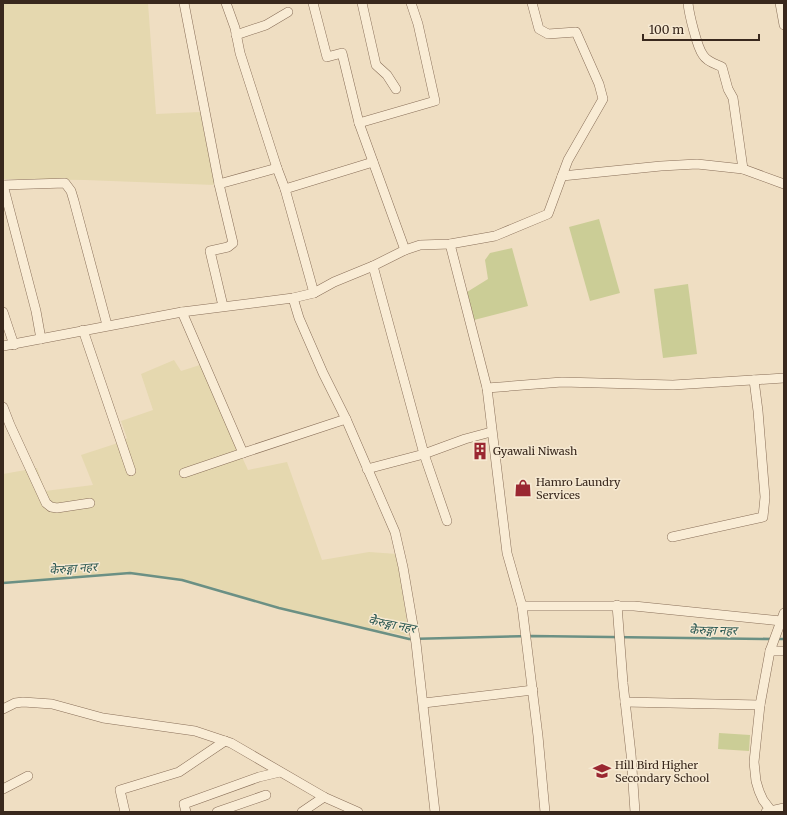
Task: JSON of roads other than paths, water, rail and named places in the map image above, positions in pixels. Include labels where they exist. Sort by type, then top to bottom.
[{"type":"street","points":[[184,3],[197,78],[233,243],[228,247],[210,251],[223,306]]},
{"type":"street","points":[[226,3],[240,53],[285,189],[314,293]]},
{"type":"street","points":[[313,3],[327,57],[342,53],[359,122],[405,250]]},
{"type":"street","points":[[362,3],[376,65],[387,75],[396,89]]},
{"type":"street","points":[[359,122],[435,101],[418,24],[411,3]]},
{"type":"street","points":[[3,346],[182,312],[293,298],[314,293],[334,282],[373,266],[405,250],[420,245],[450,244],[495,236],[548,214],[568,160],[603,99],[599,84],[576,32],[548,34],[539,29],[532,3]]},
{"type":"street","points":[[688,3],[699,47],[703,56],[709,61],[722,67],[724,77],[733,98],[743,169]]},
{"type":"street","points":[[780,3],[784,25]]},
{"type":"street","points":[[236,35],[266,25],[288,12]]},
{"type":"street","points":[[285,189],[373,162]]},
{"type":"street","points":[[562,176],[697,164],[743,169],[784,184]]},
{"type":"street","points":[[219,184],[277,168]]},
{"type":"street","points":[[41,339],[36,311],[3,185],[65,183],[68,186],[74,201],[108,325]]},
{"type":"street","points":[[450,244],[486,388],[507,553],[522,606],[526,632],[544,812]]},
{"type":"street","points":[[373,266],[424,454],[446,521]]},
{"type":"street","points":[[293,298],[302,325],[346,420],[395,532],[403,567],[416,643],[424,703],[435,812]]},
{"type":"street","points":[[3,312],[14,345]]},
{"type":"street","points":[[182,312],[243,453]]},
{"type":"street","points":[[84,330],[130,471]]},
{"type":"street","points":[[486,388],[562,382],[673,385],[784,378]]},
{"type":"street","points":[[672,537],[763,517],[765,497],[754,380]]},
{"type":"street","points":[[3,407],[46,503],[51,507],[57,508],[90,503]]},
{"type":"street","points":[[184,473],[346,420]]},
{"type":"street","points":[[367,469],[424,454],[465,439],[491,432]]},
{"type":"street","points":[[522,606],[617,605],[782,617],[771,649],[760,705],[754,762],[756,780],[762,800],[769,812],[784,808]]},
{"type":"street","points":[[617,605],[631,754],[634,812]]},
{"type":"street","points":[[771,649],[784,651]]},
{"type":"street","points":[[424,703],[533,690]]},
{"type":"street","points":[[3,709],[15,703],[23,702],[52,704],[103,718],[195,731],[225,741],[324,797],[358,812]]},
{"type":"street","points":[[625,702],[760,705]]},
{"type":"street","points":[[125,812],[120,790],[179,772],[225,741]]},
{"type":"street","points":[[186,812],[184,804],[280,772]]},
{"type":"street","points":[[3,789],[28,776]]},
{"type":"street","points":[[217,812],[266,795]]},
{"type":"street","points":[[302,812],[324,797]]},
{"type":"waterway","name":"केेरुङ्गा नहर","points":[[3,583],[130,573],[182,580],[279,608],[409,639],[532,636],[772,639]]},
{"type":"waterway","name":"केेरुङ्गा नहर","points":[[777,639],[784,639]]},
{"type":"place","name":"Gyawali Niwash","points":[[480,451]]},
{"type":"place","name":"Hamro Laundry Services","points":[[523,488]]},
{"type":"place","name":"Hill Bird Higher Secondary School","points":[[602,771]]}]
